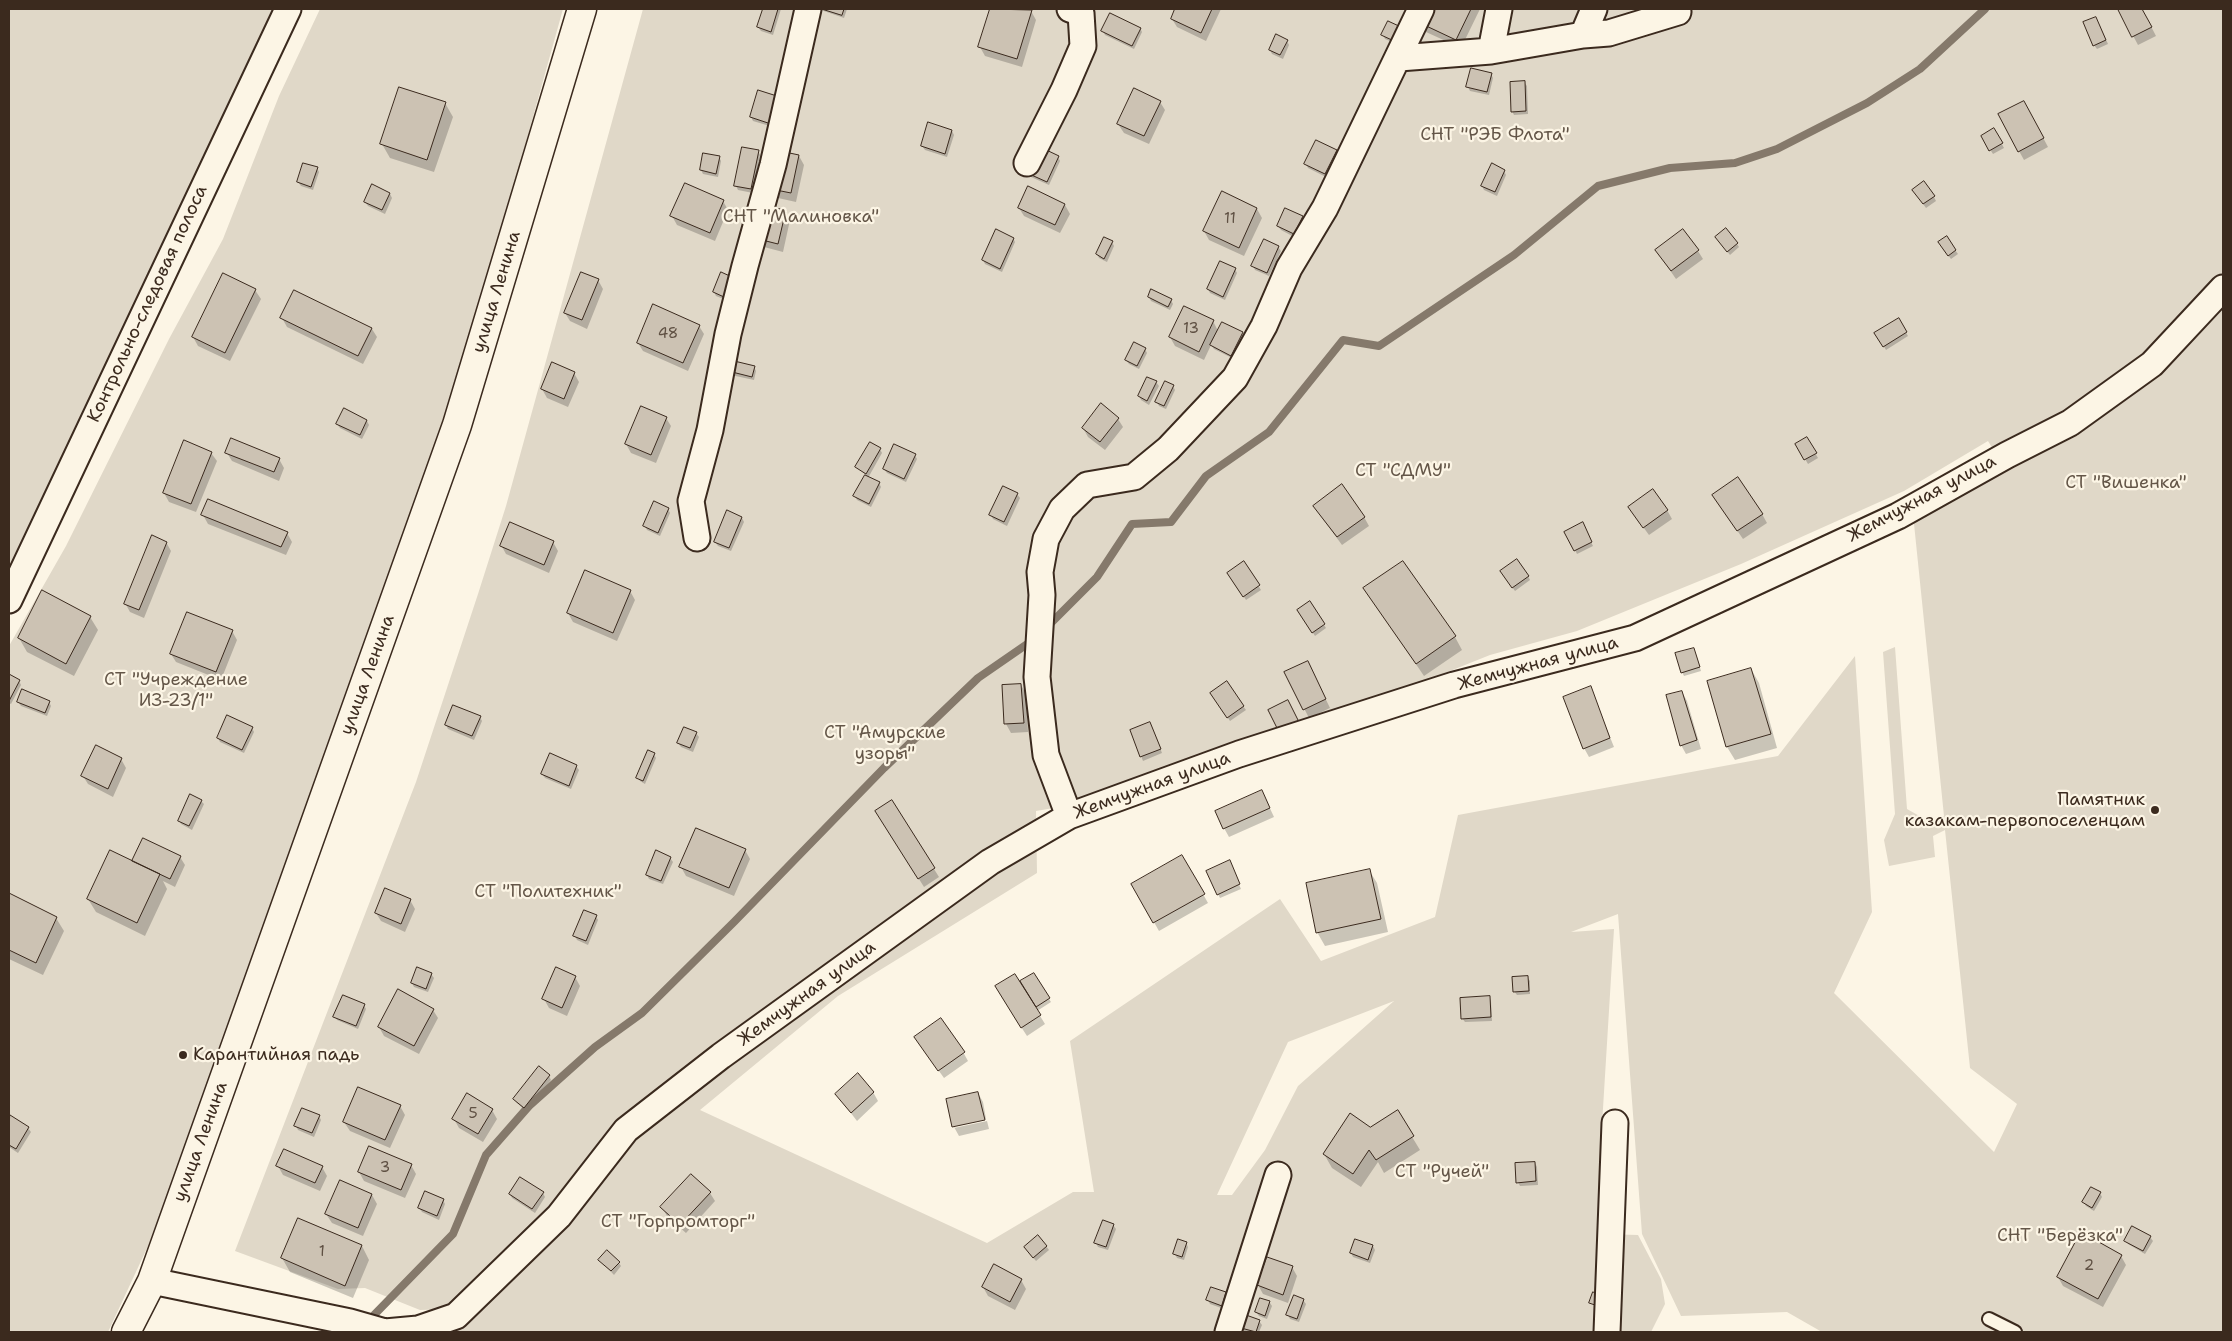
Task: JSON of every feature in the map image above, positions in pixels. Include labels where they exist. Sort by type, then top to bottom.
[{"type":"street","name":"Контрольно-следовая полоса","points":[[9,600],[288,9]]},
{"type":"street","name":"улица Ленина","points":[[126,1332],[152,1281],[458,425],[582,9]]},
{"type":"street","points":[[697,538],[691,501],[710,430],[734,308],[773,165],[808,9]]},
{"type":"street","points":[[1069,816],[1046,755],[1037,677],[1041,612],[1040,572],[1046,538],[1062,509],[1087,485],[1134,476],[1168,449],[1235,378],[1264,326],[1289,268],[1325,208],[1421,9]]},
{"type":"street","points":[[1491,51],[1499,9]]},
{"type":"street","points":[[1583,35],[1594,9]]},
{"type":"street","points":[[1027,163],[1064,90],[1083,46],[1083,10]]},
{"type":"street","points":[[1399,58],[1491,51],[1583,35],[1609,33],[1678,12]]},
{"type":"street","name":"Жемчужная улица","points":[[152,1281],[350,1322],[385,1332],[418,1329],[456,1316],[559,1216],[626,1130],[721,1056],[990,862],[1069,816],[1238,754],[1454,686],[1635,638],[1898,516],[2007,455],[2070,423],[2152,364],[2223,288]]},
{"type":"street","points":[[1607,1332],[1615,1123]]},
{"type":"street","points":[[1228,1332],[1278,1175]]},
{"type":"lane","points":[[1989,1319],[2015,1332]]},
{"type":"green space","points":[[9,9],[298,9],[9,595]]},
{"type":"green space","name":"СТ \"Учреждение ИЗ-23/1\"","points":[[320,9],[563,9],[456,394],[276,907],[148,1246],[108,1332],[9,1332],[9,646],[66,546],[169,339],[223,239],[279,96]]},
{"type":"green space","points":[[643,9],[2223,9],[2223,1332],[1822,1332],[1787,1312],[1681,1316],[1642,1234],[1618,914],[1571,932],[1614,929],[1601,1141],[1603,1234],[1638,1235],[1661,1279],[1665,1304],[1651,1332],[458,1332],[452,1309],[420,1310],[365,1288],[338,1289],[235,1251],[416,782],[506,506]],"holes":[[[1988,441],[2005,469],[1913,514],[1944,816],[1930,822],[1907,809],[1895,647],[1883,652],[1895,814],[1884,840],[1889,866],[1935,857],[1933,836],[1945,830],[1970,1068],[2017,1104],[1994,1152],[1834,993],[1872,912],[1855,656],[1778,756],[1458,815],[1435,917],[1321,961],[1280,899],[1070,1041],[1094,1192],[1073,1192],[987,1243],[700,1110],[838,996],[1037,873],[1036,811],[1083,803],[1345,713],[1490,655],[1577,631],[1741,564],[1904,491]],[[1394,1001],[1298,1086],[1265,1150],[1232,1195],[1217,1195],[1288,1042]]]},
{"type":"building","points":[[763,9],[778,9],[771,32],[757,27]]},
{"type":"building","points":[[822,9],[844,9],[842,15]]},
{"type":"building","points":[[990,9],[1032,10],[1017,59],[978,47]]},
{"type":"building","points":[[1175,9],[1212,9],[1201,33],[1171,19]]},
{"type":"building","points":[[1426,9],[1471,9],[1456,40],[1420,23]]},
{"type":"building","points":[[2118,9],[2142,9],[2152,27],[2132,37]]},
{"type":"building","points":[[1110,13],[1141,28],[1132,46],[1101,31]]},
{"type":"building","points":[[2096,17],[2106,40],[2093,46],[2083,22]]},
{"type":"building","points":[[1388,21],[1401,27],[1394,41],[1381,35]]},
{"type":"building","points":[[1276,34],[1288,40],[1280,55],[1269,50]]},
{"type":"building","points":[[1471,68],[1492,73],[1487,92],[1466,87]]},
{"type":"building","points":[[1525,81],[1526,111],[1511,112],[1510,82]]},
{"type":"building","points":[[399,87],[446,102],[427,160],[380,144]]},
{"type":"building","points":[[1134,88],[1161,101],[1144,136],[1117,124]]},
{"type":"building","points":[[758,90],[780,97],[771,124],[750,117]]},
{"type":"building","points":[[2024,101],[2044,138],[2018,152],[1998,114]]},
{"type":"building","points":[[928,122],[952,130],[945,154],[921,146]]},
{"type":"building","points":[[1994,128],[2003,143],[1989,151],[1981,136]]},
{"type":"building","points":[[1316,140],[1337,150],[1325,174],[1304,164]]},
{"type":"building","points":[[742,147],[759,150],[751,189],[734,186]]},
{"type":"building","points":[[1040,147],[1059,156],[1047,182],[1027,173]]},
{"type":"building","points":[[780,151],[799,155],[791,193],[771,189]]},
{"type":"building","points":[[703,153],[720,156],[716,174],[700,170]]},
{"type":"building","points":[[303,163],[318,167],[311,187],[297,182]]},
{"type":"building","points":[[1492,163],[1505,170],[1495,192],[1481,186]]},
{"type":"building","points":[[1924,181],[1935,196],[1923,204],[1912,190]]},
{"type":"building","points":[[685,183],[724,200],[710,233],[670,216]]},
{"type":"building","points":[[372,184],[390,193],[382,210],[364,202]]},
{"type":"building","points":[[1028,186],[1065,204],[1055,225],[1018,208]]},
{"type":"building","points":[[1222,191],[1257,208],[1239,248],[1203,231]]},
{"type":"building","points":[[765,206],[786,210],[778,244],[758,239]]},
{"type":"building","points":[[1285,208],[1303,216],[1294,234],[1277,226]]},
{"type":"building","points":[[1726,228],[1738,243],[1727,252],[1715,237]]},
{"type":"building","points":[[996,229],[1014,238],[1000,269],[982,260]]},
{"type":"building","points":[[1683,229],[1699,250],[1671,271],[1655,250]]},
{"type":"building","points":[[1947,236],[1956,250],[1948,256],[1938,242]]},
{"type":"building","points":[[1104,237],[1113,241],[1104,259],[1096,254]]},
{"type":"building","points":[[1264,239],[1279,246],[1267,273],[1251,266]]},
{"type":"building","points":[[1220,261],[1236,268],[1223,297],[1207,289]]},
{"type":"building","points":[[581,272],[599,279],[582,320],[564,313]]},
{"type":"building","points":[[721,272],[732,277],[724,297],[713,292]]},
{"type":"building","points":[[223,273],[256,289],[225,353],[192,337]]},
{"type":"building","points":[[1151,289],[1172,299],[1168,307],[1148,297]]},
{"type":"building","points":[[294,290],[372,328],[358,356],[280,318]]},
{"type":"building","points":[[653,304],[700,325],[683,363],[637,343]]},
{"type":"building","points":[[1184,306],[1214,320],[1199,352],[1169,337]]},
{"type":"building","points":[[1899,318],[1907,332],[1883,347],[1874,333]]},
{"type":"building","points":[[1222,322],[1243,332],[1231,356],[1210,345]]},
{"type":"building","points":[[1134,342],[1146,348],[1137,366],[1125,360]]},
{"type":"building","points":[[730,360],[755,366],[752,377],[728,371]]},
{"type":"building","points":[[552,362],[575,372],[564,399],[541,389]]},
{"type":"building","points":[[1147,377],[1157,381],[1147,401],[1138,396]]},
{"type":"building","points":[[1165,381],[1174,385],[1164,406],[1155,402]]},
{"type":"building","points":[[1101,403],[1119,418],[1100,442],[1082,428]]},
{"type":"building","points":[[641,406],[667,417],[651,455],[625,444]]},
{"type":"building","points":[[344,408],[367,420],[360,435],[336,424]]},
{"type":"building","points":[[1807,437],[1817,453],[1804,460],[1795,444]]},
{"type":"building","points":[[231,438],[280,458],[274,472],[225,453]]},
{"type":"building","points":[[184,440],[212,452],[191,504],[163,493]]},
{"type":"building","points":[[870,442],[881,448],[866,474],[855,467]]},
{"type":"building","points":[[894,444],[916,454],[904,479],[883,469]]},
{"type":"building","points":[[865,475],[880,482],[869,504],[853,496]]},
{"type":"building","points":[[1738,477],[1763,514],[1737,531],[1712,495]]},
{"type":"building","points":[[1342,484],[1365,517],[1337,537],[1313,506]]},
{"type":"building","points":[[1003,486],[1018,493],[1004,522],[989,515]]},
{"type":"building","points":[[1653,489],[1668,510],[1643,528],[1628,507]]},
{"type":"building","points":[[208,499],[288,532],[281,547],[201,515]]},
{"type":"building","points":[[654,501],[669,508],[658,533],[643,526]]},
{"type":"building","points":[[727,510],[742,517],[729,548],[714,542]]},
{"type":"building","points":[[510,522],[554,541],[544,565],[500,546]]},
{"type":"building","points":[[1583,522],[1592,542],[1574,551],[1564,532]]},
{"type":"building","points":[[152,535],[167,542],[139,610],[124,604]]},
{"type":"building","points":[[1517,559],[1529,576],[1512,588],[1500,571]]},
{"type":"building","points":[[1244,561],[1260,585],[1243,597],[1227,573]]},
{"type":"building","points":[[1403,561],[1456,636],[1416,664],[1363,588]]},
{"type":"building","points":[[585,570],[631,590],[613,633],[567,613]]},
{"type":"building","points":[[42,590],[91,616],[66,664],[18,638]]},
{"type":"building","points":[[1310,601],[1325,624],[1312,633],[1297,610]]},
{"type":"building","points":[[187,612],[233,630],[216,672],[170,654]]},
{"type":"building","points":[[1694,648],[1700,667],[1681,673],[1675,653]]},
{"type":"building","points":[[1308,661],[1326,699],[1303,710],[1284,672]]},
{"type":"building","points":[[1751,668],[1771,734],[1726,747],[1707,681]]},
{"type":"building","points":[[9,674],[20,680],[9,701]]},
{"type":"building","points":[[1227,681],[1244,706],[1227,718],[1210,693]]},
{"type":"building","points":[[1021,684],[1024,723],[1004,724],[1002,685]]},
{"type":"building","points":[[1591,686],[1610,738],[1583,749],[1563,697]]},
{"type":"building","points":[[22,689],[50,701],[45,713],[17,702]]},
{"type":"building","points":[[1682,691],[1697,740],[1680,746],[1666,695]]},
{"type":"building","points":[[1288,700],[1300,724],[1280,734],[1268,710]]},
{"type":"building","points":[[453,705],[481,716],[472,736],[445,725]]},
{"type":"building","points":[[227,715],[253,727],[242,750],[217,738]]},
{"type":"building","points":[[1150,722],[1161,749],[1140,757],[1130,730]]},
{"type":"building","points":[[684,727],[697,732],[690,748],[677,743]]},
{"type":"building","points":[[96,745],[122,758],[108,789],[81,776]]},
{"type":"building","points":[[648,750],[655,753],[643,781],[636,778]]},
{"type":"building","points":[[550,753],[577,765],[569,786],[541,774]]},
{"type":"building","points":[[1262,790],[1270,808],[1223,829],[1215,811]]},
{"type":"building","points":[[190,794],[202,800],[189,826],[178,821]]},
{"type":"building","points":[[892,800],[935,868],[918,879],[875,811]]},
{"type":"building","points":[[696,828],[746,849],[729,888],[679,867]]},
{"type":"building","points":[[143,838],[181,856],[170,879],[132,861]]},
{"type":"building","points":[[110,850],[160,874],[137,923],[87,899]]},
{"type":"building","points":[[656,850],[671,857],[661,881],[646,875]]},
{"type":"building","points":[[1182,855],[1205,894],[1153,923],[1131,884]]},
{"type":"building","points":[[1230,860],[1240,884],[1217,895],[1206,871]]},
{"type":"building","points":[[1370,869],[1381,919],[1316,933],[1306,883]]},
{"type":"building","points":[[385,888],[411,899],[401,924],[375,913]]},
{"type":"building","points":[[9,893],[57,917],[36,963],[9,950]]},
{"type":"building","points":[[584,910],[597,915],[586,941],[573,936]]},
{"type":"building","points":[[417,967],[432,973],[426,989],[411,983]]},
{"type":"building","points":[[556,967],[576,976],[562,1008],[542,999]]},
{"type":"building","points":[[1034,973],[1050,998],[1036,1007],[1020,981]]},
{"type":"building","points":[[1015,974],[1041,1015],[1021,1028],[995,986]]},
{"type":"building","points":[[1528,976],[1529,991],[1513,992],[1512,977]]},
{"type":"building","points":[[398,989],[434,1009],[414,1046],[378,1027]]},
{"type":"building","points":[[343,995],[365,1004],[356,1026],[333,1017]]},
{"type":"building","points":[[1490,996],[1491,1017],[1461,1019],[1460,998]]},
{"type":"building","points":[[941,1018],[965,1052],[938,1071],[914,1037]]},
{"type":"building","points":[[539,1066],[550,1075],[524,1108],[513,1099]]},
{"type":"building","points":[[858,1073],[874,1092],[851,1113],[835,1094]]},
{"type":"building","points":[[358,1087],[401,1105],[385,1140],[343,1122]]},
{"type":"building","points":[[978,1092],[985,1120],[952,1127],[946,1099]]},
{"type":"building","points":[[467,1093],[493,1109],[478,1134],[452,1119]]},
{"type":"building","points":[[302,1108],[320,1115],[312,1133],[294,1126]]},
{"type":"building","points":[[1398,1110],[1414,1136],[1376,1160],[1369,1150],[1353,1174],[1323,1154],[1350,1113],[1370,1127]]},
{"type":"building","points":[[10,1115],[29,1127],[16,1149],[9,1145]]},
{"type":"building","points":[[369,1146],[412,1164],[401,1190],[358,1172]]},
{"type":"building","points":[[284,1149],[323,1166],[315,1183],[276,1166]]},
{"type":"building","points":[[1535,1162],[1536,1181],[1516,1183],[1515,1163]]},
{"type":"building","points":[[691,1174],[711,1192],[680,1225],[660,1207]]},
{"type":"building","points":[[520,1177],[544,1192],[532,1209],[509,1194]]},
{"type":"building","points":[[340,1180],[372,1194],[358,1228],[325,1214]]},
{"type":"building","points":[[2091,1187],[2101,1192],[2092,1208],[2082,1202]]},
{"type":"building","points":[[425,1191],[444,1199],[437,1216],[418,1208]]},
{"type":"building","points":[[298,1218],[362,1245],[345,1286],[281,1258]]},
{"type":"building","points":[[1103,1220],[1114,1224],[1106,1247],[1094,1243]]},
{"type":"building","points":[[2132,1226],[2151,1236],[2143,1251],[2124,1241]]},
{"type":"building","points":[[2081,1232],[2122,1255],[2098,1299],[2057,1277]]},
{"type":"building","points":[[1038,1235],[1047,1246],[1033,1258],[1024,1247]]},
{"type":"building","points":[[1178,1239],[1187,1242],[1182,1257],[1173,1254]]},
{"type":"building","points":[[1355,1239],[1373,1245],[1368,1260],[1350,1253]]},
{"type":"building","points":[[607,1250],[620,1262],[611,1271],[598,1260]]},
{"type":"building","points":[[1267,1257],[1293,1266],[1283,1295],[1257,1285]]},
{"type":"building","points":[[994,1264],[1022,1279],[1010,1302],[982,1287]]},
{"type":"building","points":[[1211,1287],[1226,1292],[1222,1306],[1206,1300]]},
{"type":"building","points":[[1593,1292],[1602,1296],[1598,1306],[1589,1303]]},
{"type":"building","points":[[1294,1295],[1304,1299],[1297,1319],[1286,1315]]},
{"type":"building","points":[[1260,1298],[1270,1301],[1265,1316],[1255,1312]]},
{"type":"building","points":[[1246,1315],[1260,1320],[1256,1332],[1241,1328]]},
{"type":"waterway","points":[[1047,627],[1097,577],[1132,524],[1171,522],[1206,476],[1269,432],[1343,340],[1379,346],[1514,255],[1598,186],[1670,168],[1735,163],[1777,149],[1867,103],[1920,69],[1985,9]]},
{"type":"waterway","points":[[369,1325],[374,1315],[453,1234],[486,1155],[529,1106],[595,1047],[642,1013],[734,922],[884,768],[978,678],[1033,640]]},
{"type":"place","name":"Памятник казакам-первопоселенцам","points":[[2155,810]]},
{"type":"place","name":"Карантийная падь","points":[[183,1055]]},
{"type":"park label","name":"СНТ \"РЭБ Флота\"","points":[[1495,135]]},
{"type":"park label","name":"СНТ \"Малиновка\"","points":[[801,217]]},
{"type":"park label","name":"СТ \"СДМУ\"","points":[[1403,471]]},
{"type":"park label","name":"СТ \"Вишенка\"","points":[[2126,483]]},
{"type":"park label","name":"СТ \"Амурские узоры\"","points":[[885,743]]},
{"type":"park label","name":"СТ \"Политехник\"","points":[[548,892]]},
{"type":"park label","name":"СТ \"Ручей\"","points":[[1442,1172]]},
{"type":"park label","name":"СТ \"Горпромторг\"","points":[[678,1222]]},
{"type":"park label","name":"СНТ \"Берёзка\"","points":[[2060,1236]]}]
